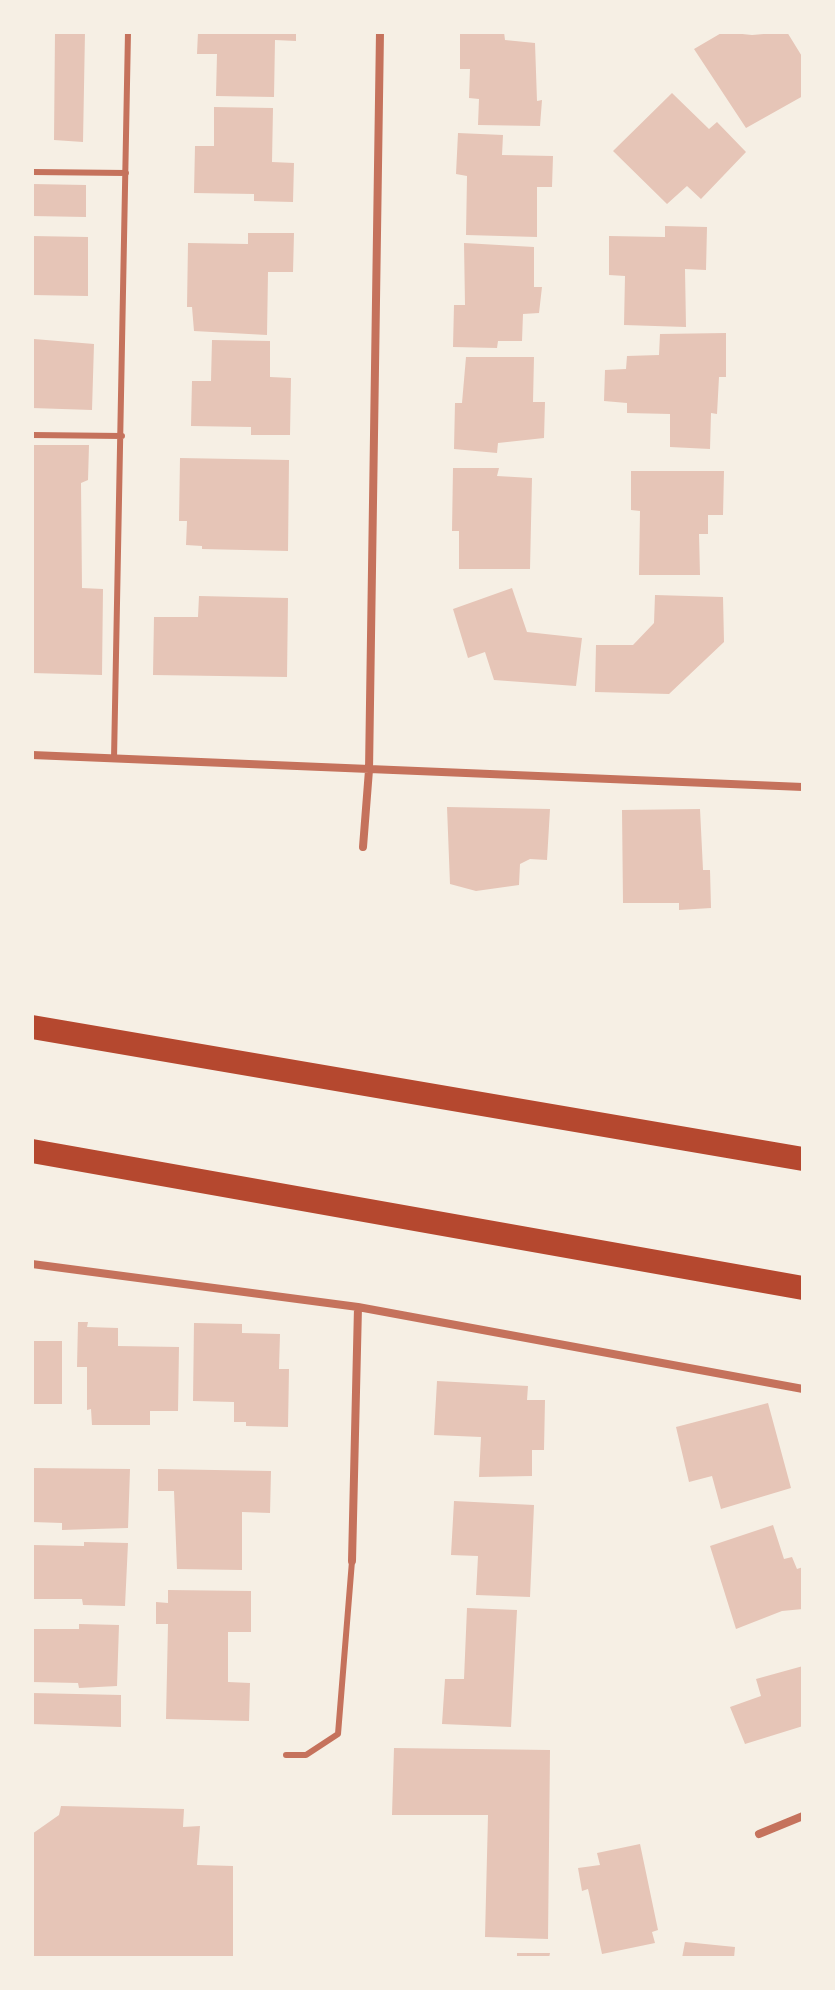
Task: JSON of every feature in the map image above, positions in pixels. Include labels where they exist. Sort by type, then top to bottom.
[{"type":"highway","points":[[32,1027],[803,1159]]},
{"type":"highway","points":[[32,1151],[193,1177],[803,1288]]},
{"type":"street","points":[[363,847],[369,770],[380,32]]},
{"type":"street","points":[[32,755],[803,787]]},
{"type":"street","points":[[32,1264],[358,1307],[802,1389]]},
{"type":"street","points":[[352,1561],[358,1307]]},
{"type":"street","points":[[759,1834],[803,1816]]},
{"type":"lane","points":[[114,759],[128,32]]},
{"type":"lane","points":[[32,172],[126,173]]},
{"type":"lane","points":[[32,435],[122,436]]},
{"type":"lane","points":[[286,1755],[306,1755],[338,1734],[352,1561]]},
{"type":"building","points":[[55,32],[85,32],[83,142],[54,140]]},
{"type":"building","points":[[198,32],[296,32],[296,41],[275,40],[274,97],[216,96],[217,54],[197,54]]},
{"type":"building","points":[[460,32],[504,32],[505,40],[535,43],[537,101],[542,100],[540,126],[478,125],[479,99],[469,98],[470,69],[460,69]]},
{"type":"building","points":[[723,32],[752,35],[787,32],[803,58],[803,96],[746,128],[694,49]]},
{"type":"building","points":[[672,93],[709,129],[717,122],[746,152],[701,199],[687,186],[667,204],[613,151]]},
{"type":"building","points":[[214,107],[273,108],[272,162],[294,163],[293,202],[254,201],[254,194],[194,193],[195,146],[214,146]]},
{"type":"building","points":[[458,133],[503,135],[502,155],[553,156],[552,187],[537,187],[537,237],[466,235],[467,176],[456,174]]},
{"type":"building","points":[[32,184],[86,185],[86,217],[32,216]]},
{"type":"building","points":[[665,226],[707,227],[706,270],[685,269],[686,327],[624,325],[625,276],[609,275],[609,236],[665,237]]},
{"type":"building","points":[[248,233],[294,233],[293,272],[268,272],[267,335],[194,331],[192,307],[187,307],[188,243],[248,244]]},
{"type":"building","points":[[32,236],[88,237],[88,296],[32,295]]},
{"type":"building","points":[[464,243],[534,247],[534,287],[542,287],[539,313],[523,314],[522,341],[498,341],[497,348],[453,347],[454,305],[465,305]]},
{"type":"building","points":[[726,333],[726,377],[719,377],[717,414],[711,413],[710,449],[670,447],[670,414],[627,413],[627,403],[604,401],[605,370],[626,369],[627,356],[659,355],[660,334]]},
{"type":"building","points":[[34,339],[94,344],[92,410],[32,408]]},
{"type":"building","points":[[212,340],[270,341],[270,377],[291,378],[290,435],[251,435],[251,427],[191,426],[192,381],[211,381]]},
{"type":"building","points":[[466,357],[534,357],[533,402],[545,402],[544,438],[498,443],[497,453],[454,449],[455,403],[462,403]]},
{"type":"building","points":[[32,445],[89,445],[88,480],[81,483],[82,588],[103,589],[102,675],[32,673]]},
{"type":"building","points":[[180,458],[289,460],[288,551],[202,549],[202,546],[186,545],[187,521],[179,521]]},
{"type":"building","points":[[453,468],[499,468],[497,476],[532,478],[530,569],[459,569],[459,531],[452,531]]},
{"type":"building","points":[[631,471],[724,471],[723,515],[708,515],[708,534],[699,534],[700,575],[639,575],[640,511],[631,510]]},
{"type":"building","points":[[512,588],[527,632],[582,638],[576,686],[494,680],[485,652],[468,658],[453,609]]},
{"type":"building","points":[[655,595],[723,597],[724,642],[669,694],[595,692],[596,645],[633,645],[654,623]]},
{"type":"building","points":[[199,596],[288,598],[287,677],[153,675],[154,617],[198,617]]},
{"type":"building","points":[[447,807],[550,809],[547,860],[530,859],[520,864],[519,885],[476,891],[450,884]]},
{"type":"building","points":[[700,809],[703,870],[710,870],[711,908],[679,910],[679,903],[623,903],[622,810]]},
{"type":"building","points":[[78,1322],[88,1322],[87,1327],[118,1328],[118,1346],[179,1347],[178,1411],[150,1411],[150,1425],[92,1425],[91,1409],[87,1410],[87,1367],[77,1367]]},
{"type":"building","points":[[194,1323],[242,1324],[242,1333],[280,1334],[279,1369],[289,1369],[288,1427],[246,1426],[246,1422],[234,1422],[234,1402],[193,1401]]},
{"type":"building","points":[[32,1341],[62,1341],[62,1404],[32,1404]]},
{"type":"building","points":[[437,1381],[528,1386],[527,1400],[545,1400],[544,1450],[532,1450],[532,1476],[479,1477],[481,1437],[434,1435]]},
{"type":"building","points":[[768,1403],[791,1488],[721,1509],[712,1476],[689,1482],[676,1427]]},
{"type":"building","points":[[32,1468],[130,1469],[128,1528],[62,1530],[62,1523],[32,1522]]},
{"type":"building","points":[[158,1469],[271,1471],[270,1513],[242,1512],[242,1570],[177,1569],[174,1491],[158,1491]]},
{"type":"building","points":[[454,1501],[534,1505],[530,1597],[476,1595],[478,1556],[451,1555]]},
{"type":"building","points":[[773,1525],[784,1559],[792,1557],[797,1569],[803,1567],[803,1609],[782,1611],[736,1629],[710,1546]]},
{"type":"building","points":[[84,1542],[128,1543],[125,1606],[83,1605],[82,1599],[32,1599],[32,1545],[84,1546]]},
{"type":"building","points":[[168,1590],[251,1591],[251,1632],[228,1632],[228,1682],[250,1683],[249,1721],[166,1719],[168,1624],[156,1624],[156,1602],[168,1603]]},
{"type":"building","points":[[467,1608],[517,1610],[511,1727],[442,1724],[445,1679],[464,1679]]},
{"type":"building","points":[[79,1624],[119,1625],[117,1686],[79,1688],[78,1683],[32,1682],[32,1629],[79,1629]]},
{"type":"building","points":[[803,1666],[803,1726],[745,1744],[730,1707],[761,1696],[756,1679]]},
{"type":"building","points":[[32,1693],[121,1695],[121,1727],[32,1724]]},
{"type":"building","points":[[394,1748],[550,1750],[548,1939],[485,1937],[488,1815],[392,1815]]},
{"type":"building","points":[[61,1806],[184,1809],[183,1827],[200,1826],[197,1865],[233,1866],[233,1958],[32,1958],[32,1834],[59,1815]]},
{"type":"building","points":[[640,1844],[658,1930],[652,1932],[655,1943],[602,1954],[588,1889],[582,1891],[578,1868],[600,1865],[597,1853]]},
{"type":"building","points":[[685,1942],[735,1947],[734,1958],[682,1958]]},
{"type":"building","points":[[517,1953],[550,1953],[549,1958],[517,1958]]}]
